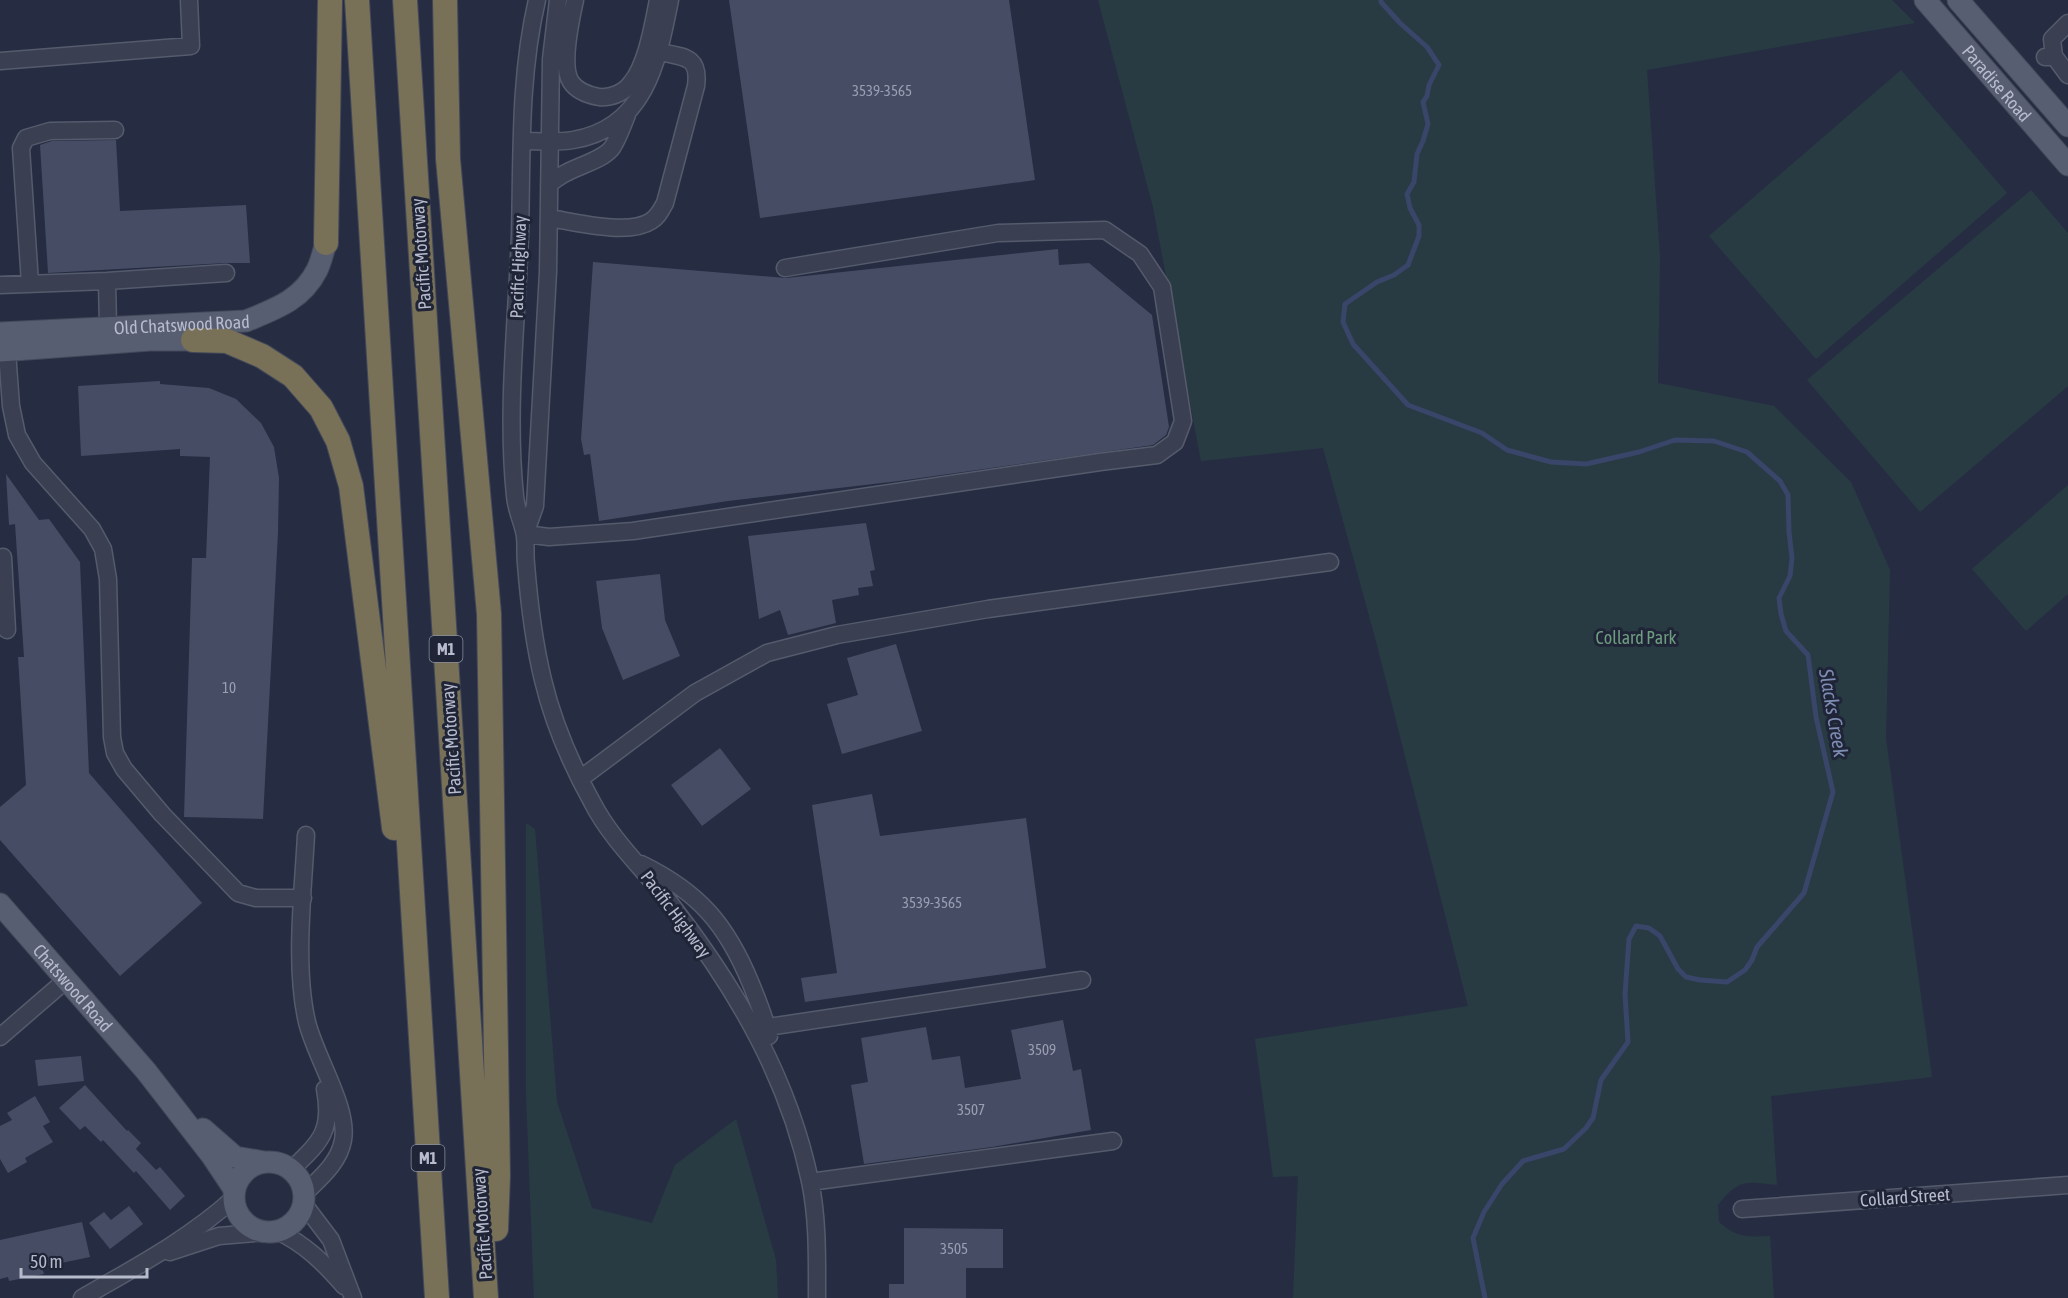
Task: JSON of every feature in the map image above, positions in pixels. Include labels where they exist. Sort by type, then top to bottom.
[{"type":"highway","points":[[326,243],[330,0]]},
{"type":"highway","name":"M1","points":[[357,0],[437,1298]]},
{"type":"highway","name":"Pacific Motorway","points":[[405,0],[486,1298]]},
{"type":"highway","points":[[445,0],[448,159],[489,614],[498,1176],[494,1298]]},
{"type":"highway","points":[[193,340],[227,340],[262,356],[293,376],[321,408],[338,441],[352,496],[420,1018]]},
{"type":"main road","name":"Paradise Road","points":[[1925,0],[2068,165]]},
{"type":"main road","name":"Paradise Road","points":[[1958,0],[1974,10],[2068,126]]},
{"type":"main road","name":"Old Chatswood Road","points":[[2,345],[108,328],[246,321],[282,306],[301,291],[316,270],[326,243]]},
{"type":"main road","name":"Old Chatswood Road","points":[[2,345],[193,340]]},
{"type":"main road","name":"Chatswood Road","points":[[0,904],[146,1071],[214,1140],[235,1157],[264,1162]]},
{"type":"main road","name":"Chatswood Road","points":[[146,1071],[212,1156],[234,1194]]},
{"type":"main road","points":[[264,1162],[274,1162],[291,1170],[297,1176],[304,1199],[294,1221],[272,1231],[256,1229],[247,1224],[236,1208],[234,1194],[238,1179],[245,1171],[264,1162]]},
{"type":"street","points":[[0,61],[191,46],[189,0]]},
{"type":"street","name":"Pacific Highway","points":[[537,0],[530,32],[523,95],[520,238],[512,404],[515,500],[525,534],[526,564],[543,680],[556,724],[592,804],[611,833],[674,907],[761,1028],[796,1126],[810,1182],[816,1219],[817,1298]]},
{"type":"street","name":"Pacific Highway","points":[[525,534],[535,506],[548,272],[551,59],[558,0]]},
{"type":"street","points":[[575,0],[566,66],[571,82],[583,93],[605,97],[624,91],[640,69],[658,0]]},
{"type":"street","points":[[549,185],[562,173],[611,150],[629,111],[646,86],[660,52],[670,0]]},
{"type":"street","points":[[2068,23],[2052,39],[2049,57],[2068,75]]},
{"type":"street","points":[[549,218],[630,229],[650,222],[659,215],[665,203],[698,73],[694,64],[687,58],[660,52]]},
{"type":"street","points":[[522,141],[571,140],[586,137],[614,123],[629,111]]},
{"type":"street","points":[[30,283],[21,148],[26,138],[50,131],[115,130]]},
{"type":"street","points":[[525,534],[549,537],[633,531],[1158,455],[1175,442],[1183,421],[1162,287],[1140,254],[1105,230],[998,233],[784,268]]},
{"type":"street","points":[[0,285],[226,273]]},
{"type":"street","points":[[107,281],[108,328]]},
{"type":"street","points":[[2,345],[17,435],[33,463],[92,529],[103,549],[108,579],[112,737],[115,753],[124,769],[155,806],[238,893],[256,898],[303,898]]},
{"type":"street","points":[[3,557],[3,594],[7,630]]},
{"type":"street","points":[[580,779],[695,693],[767,653],[837,635],[988,609],[1330,562]]},
{"type":"street","points":[[306,835],[301,955],[307,1023],[341,1109],[343,1139],[333,1164],[304,1199],[331,1240],[353,1297]]},
{"type":"street","points":[[635,861],[669,877],[699,902],[718,922],[743,964],[765,1019],[761,1028]]},
{"type":"street","points":[[0,1037],[66,980]]},
{"type":"street","points":[[761,1028],[1082,980]]},
{"type":"street","points":[[291,1170],[314,1148],[326,1130],[328,1107],[318,1054]]},
{"type":"street","points":[[810,1182],[1113,1141]]},
{"type":"street","name":"Collard Street","points":[[1742,1209],[2068,1185]]},
{"type":"street","points":[[82,1298],[152,1258],[217,1214],[234,1194]]},
{"type":"street","points":[[152,1258],[219,1236],[272,1231],[297,1240],[324,1263],[353,1297]]},
{"type":"green space","name":"Collard Park","points":[[1098,0],[1892,0],[1915,23],[1647,70],[1660,257],[1658,383],[1774,406],[1851,482],[1890,570],[1886,738],[1932,1077],[1771,1096],[1777,1185],[1750,1183],[1738,1186],[1718,1205],[1719,1222],[1731,1231],[1749,1236],[1770,1236],[1774,1298],[1293,1298],[1298,1176],[1273,1177],[1255,1039],[1468,1006],[1376,641],[1323,448],[1201,461],[1153,207]]},
{"type":"green space","points":[[1901,70],[2007,193],[1816,359],[1709,236]]},
{"type":"green space","points":[[2031,190],[2068,233],[2068,386],[1920,512],[1807,380]]},
{"type":"green space","points":[[2068,485],[2068,594],[2026,631],[1972,569]]},
{"type":"green space","points":[[526,823],[535,829],[557,1102],[592,1208],[652,1223],[675,1165],[736,1119],[776,1260],[778,1298],[534,1298],[526,1095]]},
{"type":"building","points":[[729,0],[1009,0],[1035,180],[760,218]]},
{"type":"building","points":[[116,140],[120,211],[246,205],[250,263],[48,273],[40,145],[52,141]]},
{"type":"building","points":[[1058,249],[1059,265],[1089,263],[1152,315],[1169,427],[1166,435],[1153,445],[899,481],[728,501],[599,521],[590,454],[584,455],[581,439],[593,262],[786,278]]},
{"type":"building","points":[[160,381],[160,384],[209,388],[236,399],[261,423],[274,447],[279,478],[278,532],[263,819],[184,817],[192,558],[206,558],[210,457],[180,456],[180,449],[81,456],[78,386]]},
{"type":"building","points":[[6,474],[39,520],[49,519],[80,562],[89,773],[202,903],[120,976],[0,840],[0,807],[26,785],[18,657],[24,657],[15,524],[9,525]]},
{"type":"building","points":[[866,523],[875,570],[870,571],[873,586],[858,588],[859,595],[832,600],[836,623],[788,635],[780,610],[759,619],[748,536]]},
{"type":"building","points":[[660,574],[665,620],[680,656],[623,680],[602,628],[596,581]]},
{"type":"building","points":[[896,644],[922,731],[842,754],[827,704],[858,695],[847,658]]},
{"type":"building","points":[[720,748],[751,789],[702,826],[671,785]]},
{"type":"building","points":[[872,794],[880,836],[1026,818],[1046,968],[805,1002],[801,978],[837,973],[812,805]]},
{"type":"building","points":[[1063,1020],[1073,1071],[1081,1069],[1091,1130],[992,1147],[864,1164],[851,1085],[868,1082],[861,1038],[926,1027],[932,1060],[960,1056],[965,1088],[1021,1079],[1011,1030]]},
{"type":"building","points":[[81,1056],[84,1081],[38,1086],[35,1060]]},
{"type":"building","points":[[85,1085],[141,1143],[136,1149],[156,1170],[160,1167],[185,1196],[170,1210],[136,1171],[134,1173],[103,1140],[101,1142],[85,1126],[80,1130],[59,1108]]},
{"type":"building","points":[[35,1096],[50,1122],[43,1126],[53,1142],[25,1158],[27,1162],[8,1173],[0,1159],[0,1126],[12,1120],[7,1113]]},
{"type":"building","points":[[129,1206],[143,1224],[110,1249],[89,1223],[104,1212],[111,1220]]},
{"type":"building","points":[[82,1222],[90,1257],[42,1267],[44,1274],[9,1281],[8,1277],[0,1279],[0,1240]]},
{"type":"building","points":[[904,1228],[1003,1229],[1003,1268],[966,1268],[966,1298],[889,1298],[889,1284],[904,1284]]},
{"type":"waterway","name":"Slacks Creek","points":[[1381,0],[1400,23],[1427,47],[1439,65],[1423,102],[1428,124],[1417,154],[1414,182],[1407,194],[1410,208],[1419,225],[1419,236],[1408,265],[1394,275],[1377,282],[1345,304],[1343,322],[1353,344],[1408,405],[1482,433],[1507,450],[1551,462],[1586,464],[1639,452],[1675,440],[1714,441],[1747,452],[1780,481],[1788,495],[1792,558],[1790,576],[1779,598],[1781,614],[1786,631],[1808,655],[1816,717],[1833,792],[1804,893],[1757,947],[1745,970],[1727,982],[1686,977],[1678,969],[1660,936],[1649,928],[1636,926],[1629,939],[1625,994],[1628,1042],[1601,1080],[1593,1118],[1586,1128],[1564,1149],[1523,1161],[1502,1184],[1484,1212],[1473,1238],[1485,1298]]}]
